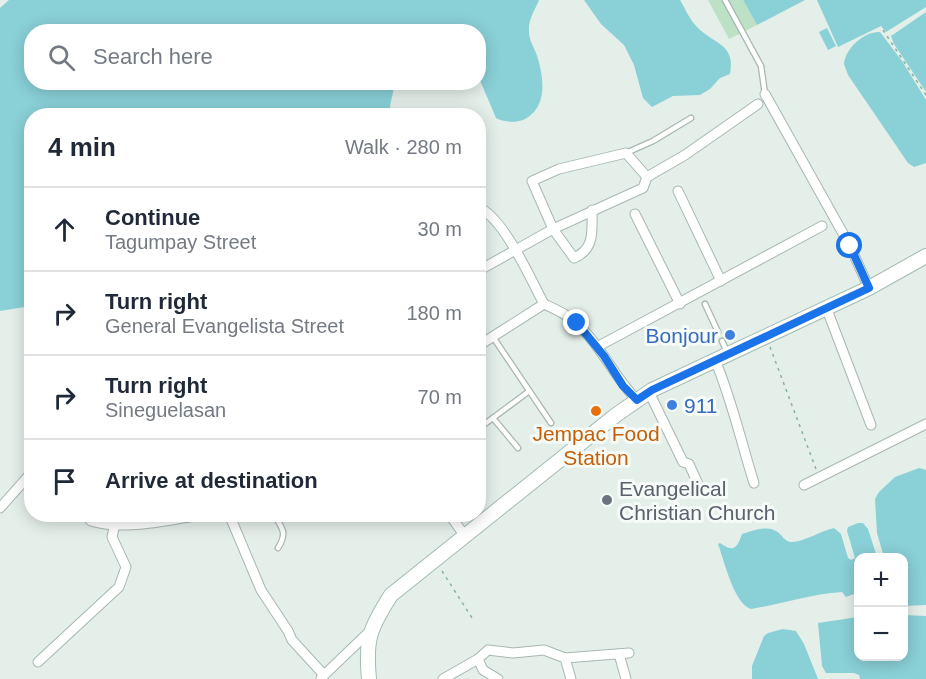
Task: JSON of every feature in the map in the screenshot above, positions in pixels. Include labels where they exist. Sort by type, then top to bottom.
[{"type":"main road","points":[[486,519],[649,392],[722,351],[766,335],[869,288],[926,256]]},
{"type":"main road","points":[[369,679],[367,643],[369,632],[391,595],[483,522]]},
{"type":"street","points":[[765,94],[850,246],[869,288]]},
{"type":"street","points":[[486,267],[553,229],[643,188],[647,177],[685,155],[758,104]]},
{"type":"street","points":[[592,210],[592,237],[584,254],[574,258],[553,229],[532,181],[559,169],[626,153],[647,177]]},
{"type":"street","points":[[678,191],[721,281]]},
{"type":"street","points":[[486,211],[492,215],[515,251],[544,304],[577,323],[597,347],[623,386],[637,400]]},
{"type":"street","points":[[635,214],[680,304]]},
{"type":"street","points":[[597,347],[822,226]]},
{"type":"street","points":[[486,341],[544,304]]},
{"type":"street","points":[[826,307],[871,425]]},
{"type":"street","points":[[722,351],[728,395],[754,483]]},
{"type":"street","points":[[649,392],[683,462],[689,464],[698,484]]},
{"type":"street","points":[[804,485],[926,424]]},
{"type":"street","points":[[0,508],[24,481]]},
{"type":"street","points":[[38,662],[119,587],[126,567],[112,537],[114,522]]},
{"type":"street","points":[[232,522],[261,590],[291,639],[322,677],[369,632]]},
{"type":"street","points":[[455,522],[465,536]]},
{"type":"street","points":[[443,679],[488,650],[513,653],[544,650],[565,658],[624,654],[626,679]]},
{"type":"street","points":[[478,658],[483,670],[498,679]]},
{"type":"street","points":[[565,658],[571,679]]},
{"type":"lane","points":[[725,0],[761,66],[765,94]]},
{"type":"lane","points":[[626,153],[653,141],[691,118]]},
{"type":"lane","points":[[705,304],[718,333]]},
{"type":"lane","points":[[492,337],[551,423]]},
{"type":"lane","points":[[486,423],[528,392]]},
{"type":"lane","points":[[493,418],[518,448]]},
{"type":"lane","points":[[278,522],[285,537],[278,548]]},
{"type":"path","points":[[883,30],[926,95]]},
{"type":"path","points":[[766,335],[820,477]]},
{"type":"path","points":[[435,560],[474,621]]},
{"type":"green space","points":[[708,0],[743,0],[757,25],[729,39]]},
{"type":"water","points":[[9,0],[539,0],[529,31],[541,71],[541,100],[531,115],[523,120],[509,122],[496,118],[484,90],[486,90],[486,24],[24,24],[24,90],[393,90],[390,108],[24,108],[24,307],[0,311],[0,8]]},
{"type":"water","points":[[584,0],[680,0],[698,28],[727,50],[731,64],[730,74],[720,78],[710,89],[700,95],[673,96],[652,107],[643,98],[634,65],[624,45],[601,24]]},
{"type":"water","points":[[743,0],[805,0],[757,25]]},
{"type":"water","points":[[817,0],[926,0],[926,7],[886,32],[881,26],[838,47]]},
{"type":"water","points":[[926,12],[926,92],[891,36]]},
{"type":"water","points":[[827,28],[836,46],[828,50],[819,32]]},
{"type":"water","points":[[880,32],[902,61],[926,100],[926,163],[914,167],[908,163],[848,75],[844,64],[848,52],[862,37]]},
{"type":"water","points":[[919,468],[926,470],[926,605],[908,606],[908,553],[883,553],[877,533],[875,499],[895,477]]},
{"type":"water","points":[[863,523],[868,529],[876,553],[854,555],[847,531],[848,527]]},
{"type":"water","points":[[834,528],[841,534],[848,558],[854,558],[854,594],[846,597],[842,592],[830,593],[751,609],[745,605],[735,590],[718,544],[734,548],[742,534],[759,529],[772,529],[787,541],[792,542]]},
{"type":"water","points":[[908,615],[926,616],[926,679],[860,679],[859,675],[854,673],[826,673],[822,666],[818,623],[854,618],[854,661],[908,661]]},
{"type":"water","points":[[783,629],[796,631],[804,644],[818,679],[752,679],[752,666],[764,636]]},
{"type":"place","name":"Bonjour","points":[[730,335]]},
{"type":"place","name":"911","points":[[672,405]]},
{"type":"place","name":"Jempac Food Station","points":[[596,411]]},
{"type":"place","name":"Evangelical Christian Church","points":[[607,500]]},
{"type":"route","points":[[577,323],[604,356],[623,386],[637,400],[652,390],[757,339],[869,288],[850,246]]}]
